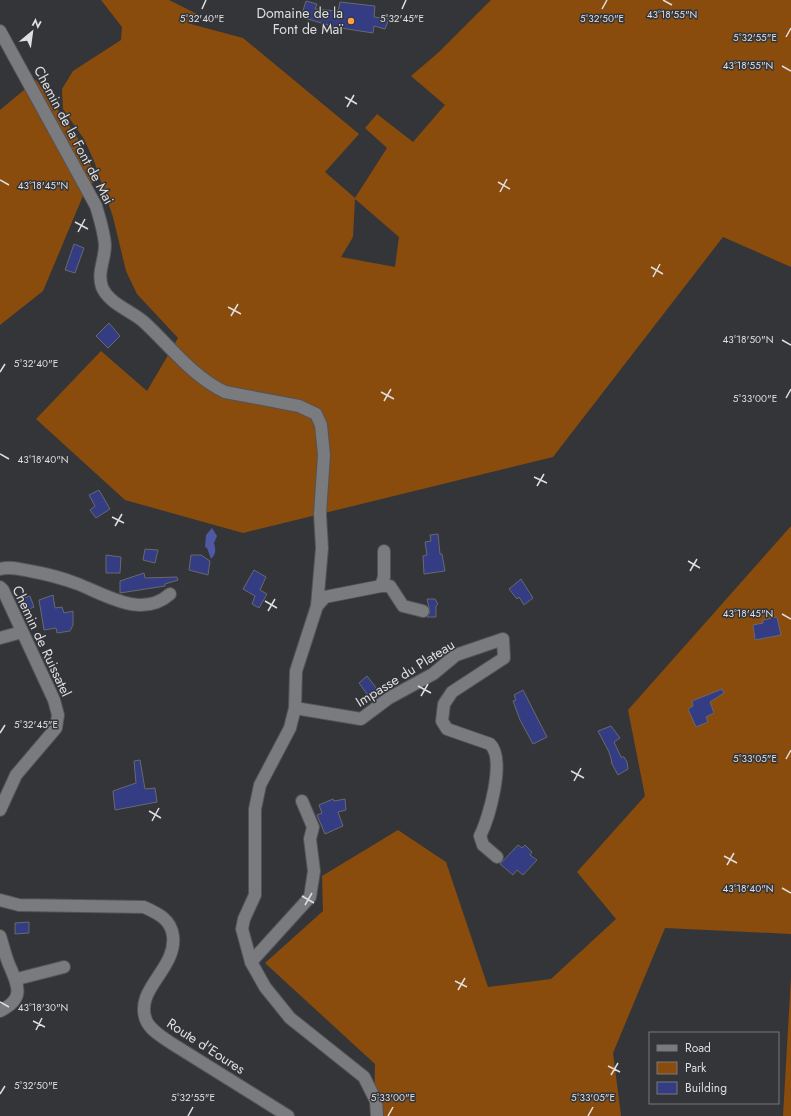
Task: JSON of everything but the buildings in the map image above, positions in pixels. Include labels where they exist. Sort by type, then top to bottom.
[{"type":"street","name":"Chemin de la Font de Mai","points":[[0,31],[96,206],[101,221],[105,246],[100,275],[103,288],[110,297],[144,322],[180,360],[215,387],[225,392],[299,406],[316,414],[321,425],[324,455],[320,514],[322,548],[317,606],[296,670],[295,708],[290,728],[260,786],[255,809],[255,895],[244,919],[242,929],[252,962],[265,987],[290,1018],[364,1077],[376,1101],[377,1116]]},
{"type":"street","points":[[381,586],[384,577],[384,551]]},
{"type":"street","points":[[0,569],[12,567],[56,576],[123,603],[135,604],[155,602],[164,599],[170,594]]},
{"type":"street","points":[[317,606],[326,597],[381,586],[390,586],[403,606],[423,610]]},
{"type":"street","name":"Chemin de Ruissatel","points":[[0,587],[3,590],[54,700],[58,715],[56,728],[16,775],[0,810]]},
{"type":"street","points":[[0,638],[22,632]]},
{"type":"street","name":"Impasse du Plateau","points":[[295,708],[361,719],[389,698],[433,674],[456,655],[503,639],[504,658],[452,692],[444,704],[442,721],[447,729],[490,744],[494,748],[496,756],[495,788],[488,820],[480,836],[483,845],[497,857]]},
{"type":"street","points":[[252,962],[310,897],[314,871],[310,839],[313,827],[302,800]]},
{"type":"street","name":"Route d'Eoures","points":[[0,900],[19,905],[144,907],[158,913],[167,921],[173,933],[174,946],[169,961],[147,993],[143,1007],[146,1021],[154,1030],[171,1043],[288,1116]]},
{"type":"street","points":[[0,936],[8,962],[17,979],[18,991],[13,1004],[0,1011]]},
{"type":"street","points":[[17,979],[64,967]]},
{"type":"green space","points":[[101,0],[169,0],[197,14],[187,23],[243,38],[359,134],[325,172],[355,198],[387,148],[365,128],[377,114],[413,142],[445,105],[411,76],[439,52],[491,0],[791,0],[791,267],[723,237],[553,457],[243,533],[125,500],[36,419],[101,351],[147,391],[178,338],[137,294],[126,271],[113,217],[94,161],[84,139],[63,109],[62,89],[73,71],[121,40],[122,27]],"holes":[[[355,199],[399,237],[395,267],[341,257],[353,237]]]},
{"type":"green space","points":[[36,80],[76,135],[97,178],[85,191],[43,291],[0,325],[0,110]]},
{"type":"green space","points":[[791,526],[791,934],[665,928],[613,1053],[621,1116],[374,1116],[375,1064],[265,963],[323,911],[322,876],[398,830],[446,862],[488,987],[551,979],[616,919],[577,872],[645,796],[628,710]]},
{"type":"green space","points":[[791,977],[791,1116],[783,1116]]},
{"type":"water","points":[[212,528],[217,536],[214,543],[215,554],[211,559],[207,548],[205,547],[206,535]]},
{"type":"place","name":"Domaine de la Font de Maï","points":[[351,21]]}]
